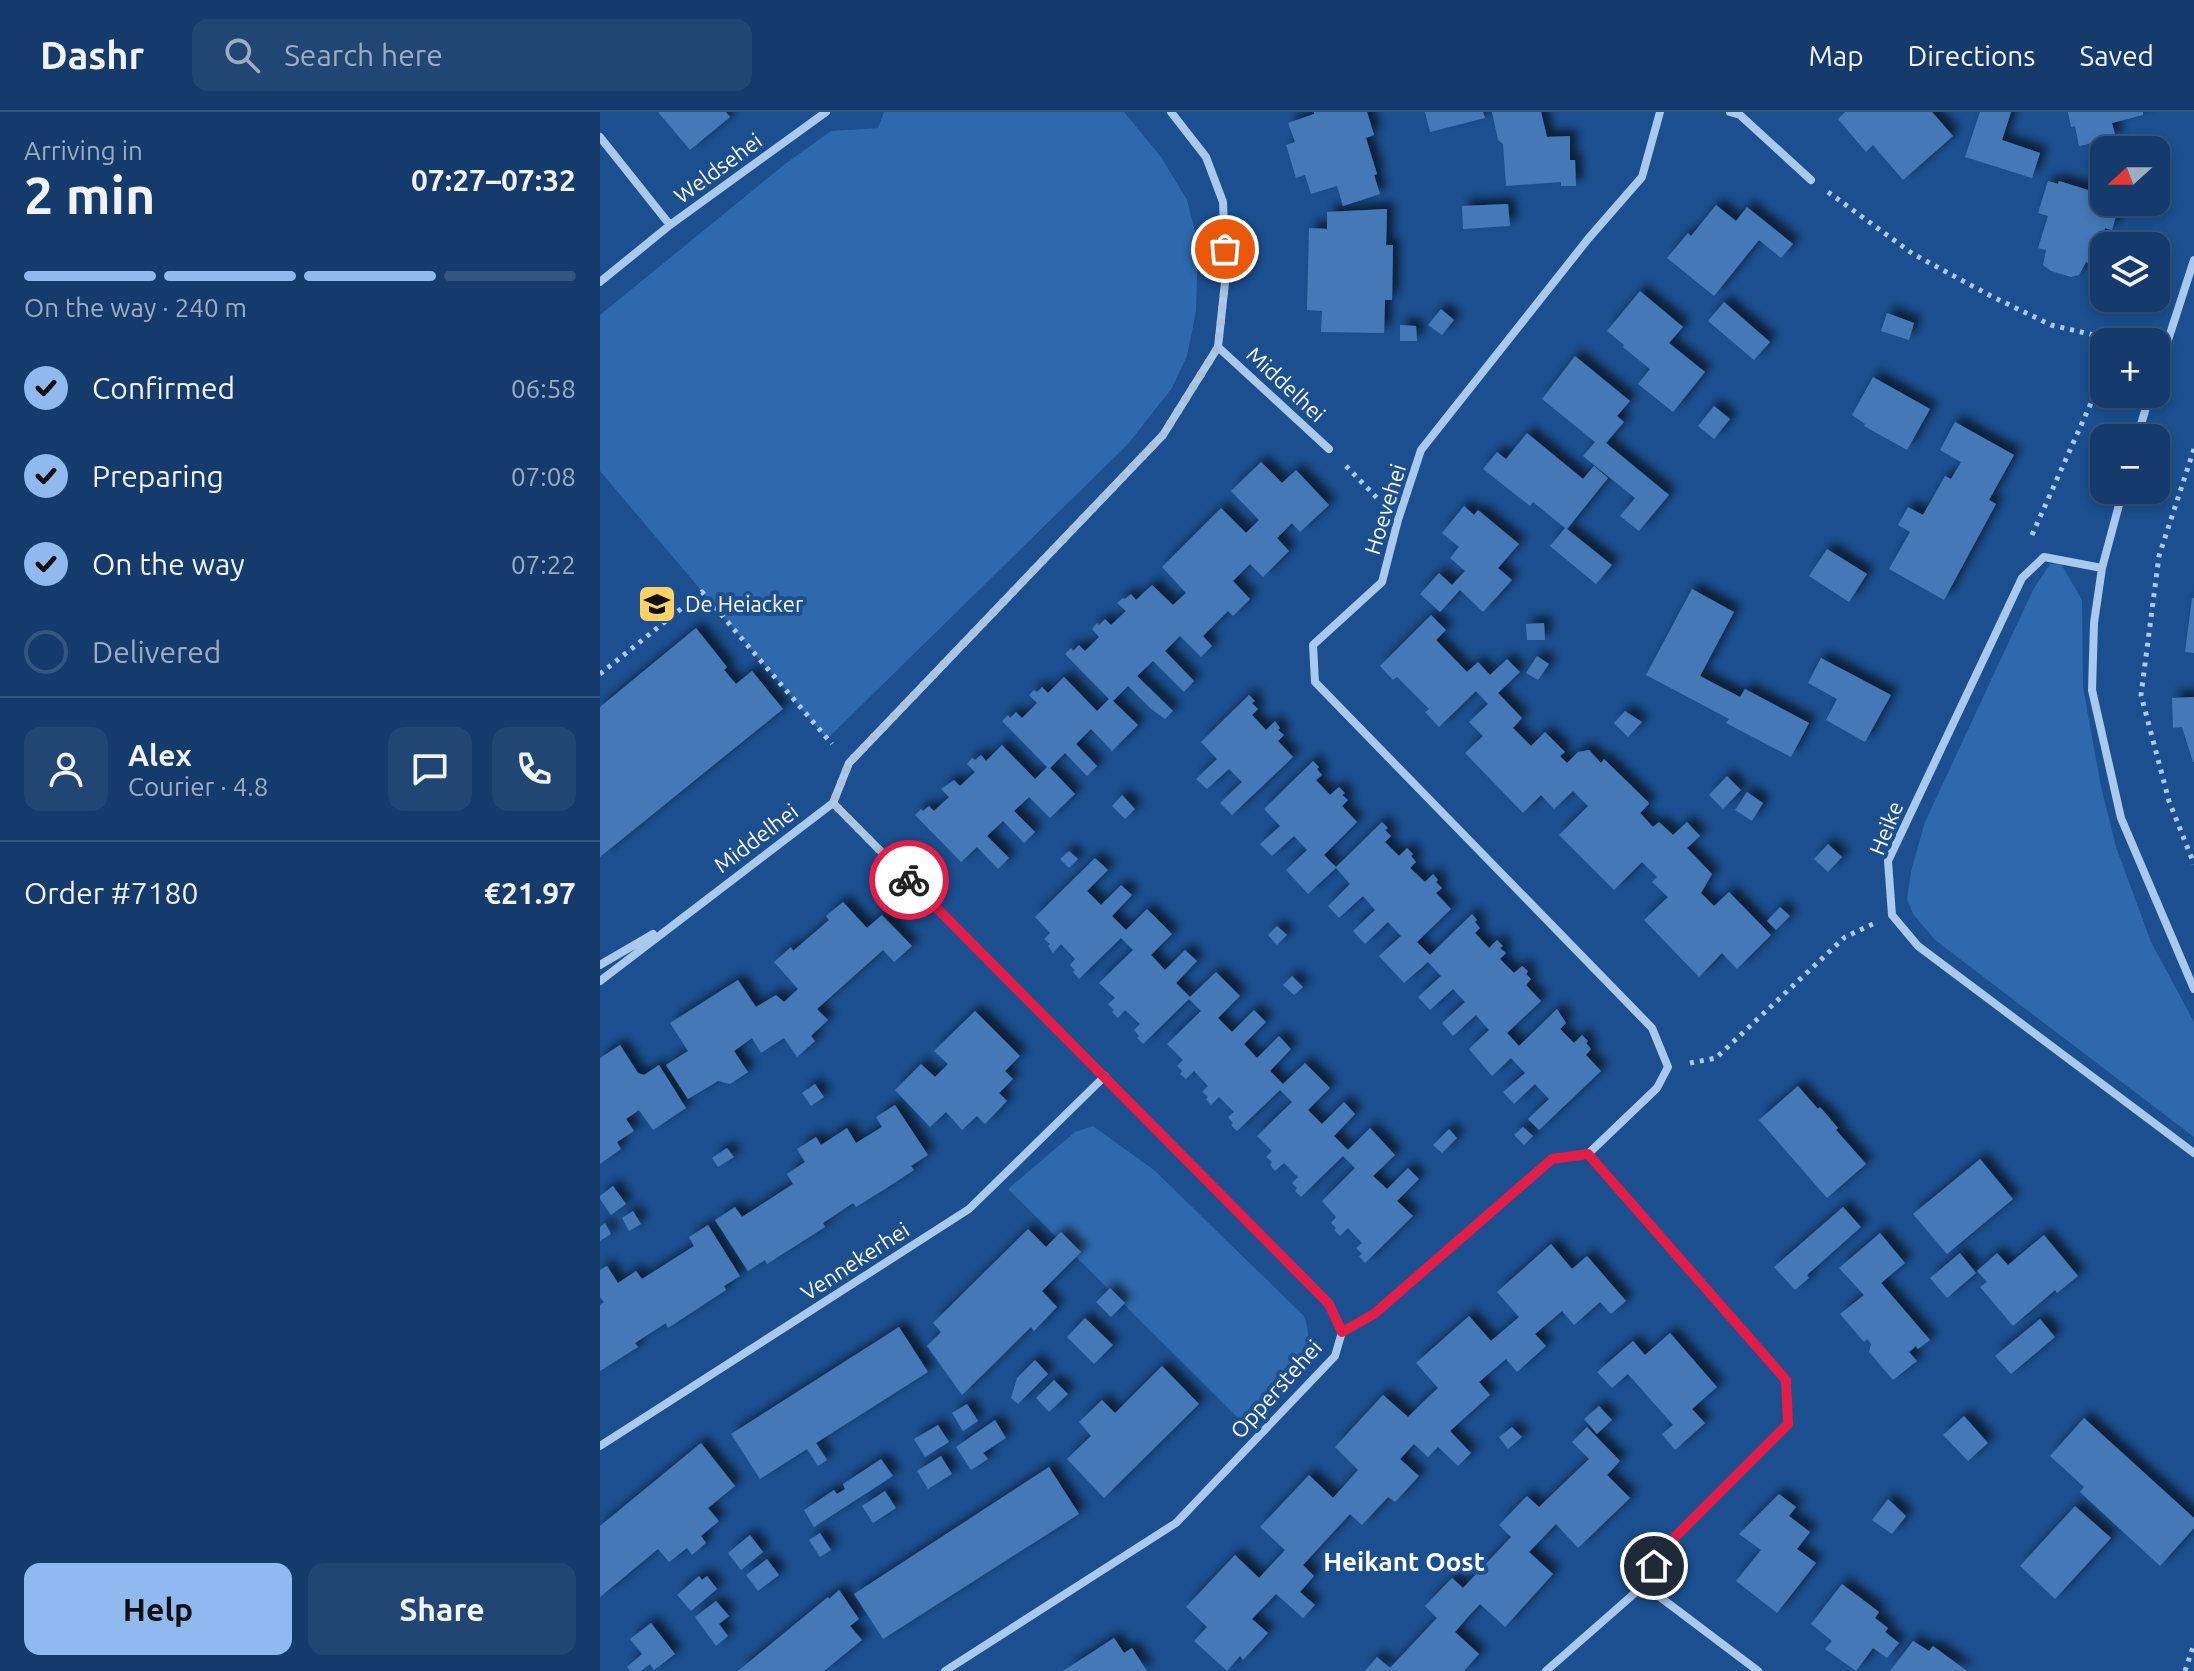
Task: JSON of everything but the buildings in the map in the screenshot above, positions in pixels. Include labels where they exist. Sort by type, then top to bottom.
[{"type":"street","name":"Weldsehei","points":[[600,282],[670,225],[826,112]]},
{"type":"street","name":"Middelhei","points":[[600,981],[833,803],[849,763],[1163,435],[1218,347],[1226,273],[1223,202],[1206,157],[1171,112]]},
{"type":"street","name":"Hoevehei","points":[[1660,112],[1642,177],[1588,239],[1421,450],[1382,582],[1313,645],[1315,682],[1652,1028],[1668,1067]]},
{"type":"street","points":[[1730,112],[1740,115],[1811,180]]},
{"type":"street","name":"Weldsehei","points":[[600,137],[670,225]]},
{"type":"street","points":[[2170,334],[2194,260]]},
{"type":"street","name":"Middelhei","points":[[1218,347],[1329,449]]},
{"type":"street","points":[[2119,504],[2102,568],[2094,623],[2092,690],[2121,818],[2194,989]]},
{"type":"street","points":[[2044,557],[2102,568]]},
{"type":"street","name":"Heike","points":[[1892,915],[1888,861],[2022,578],[2044,557]]},
{"type":"street","name":"Opperstehei","points":[[833,803],[1329,1304],[1342,1332],[1335,1356],[1176,1523],[945,1671]]},
{"type":"street","points":[[1892,915],[1918,946],[2194,1153]]},
{"type":"street","name":"Middelhei","points":[[600,965],[681,918]]},
{"type":"street","points":[[1342,1332],[1374,1314],[1552,1159],[1588,1154],[1657,1088],[1668,1067]]},
{"type":"street","name":"Vennekerhei","points":[[600,1446],[969,1209],[1105,1076]]},
{"type":"street","points":[[1546,1671],[1644,1585],[1664,1548],[1788,1424],[1786,1380],[1588,1154]]},
{"type":"street","points":[[1644,1585],[1758,1671]]},
{"type":"path","points":[[1811,180],[1913,254],[2051,325],[2090,334]]},
{"type":"path","points":[[2044,557],[2032,534],[2090,405]]},
{"type":"path","points":[[1329,449],[1398,520]]},
{"type":"path","points":[[2194,449],[2159,556],[2141,695],[2169,801],[2194,864]]},
{"type":"path","points":[[600,674],[702,592],[849,763]]},
{"type":"path","points":[[1668,1067],[1716,1058],[1845,937],[1892,915]]},
{"type":"path","points":[[2185,1671],[2194,1644]]},
{"type":"shaded area","points":[[884,112],[1124,112],[1161,157],[1187,200],[1198,244],[1196,311],[1187,356],[1172,388],[1128,444],[827,739],[600,471],[600,315],[785,164],[831,131],[878,128]]},
{"type":"shaded area","points":[[2050,564],[2061,564],[2082,600],[2083,687],[2101,787],[2116,847],[2151,942],[2194,1022],[2194,1137],[1935,940],[1913,914],[1907,899],[1911,871],[1925,822],[2033,590]]},
{"type":"shaded area","points":[[1093,1126],[1154,1170],[1304,1316],[1308,1335],[1300,1355],[1242,1422],[1008,1189],[1075,1132]]},
{"type":"way so far","points":[[909,880],[833,803],[849,763],[1163,435],[1218,347],[1226,273],[1225,249]]},
{"type":"place","name":"De Heiacker","points":[[657,604]]},
{"type":"district","name":"Heikant Oost","points":[[1404,1562]]},
{"type":"route","points":[[909,880],[1329,1304],[1342,1332],[1374,1314],[1552,1159],[1588,1154],[1786,1380],[1788,1424],[1664,1548],[1654,1566]]}]
